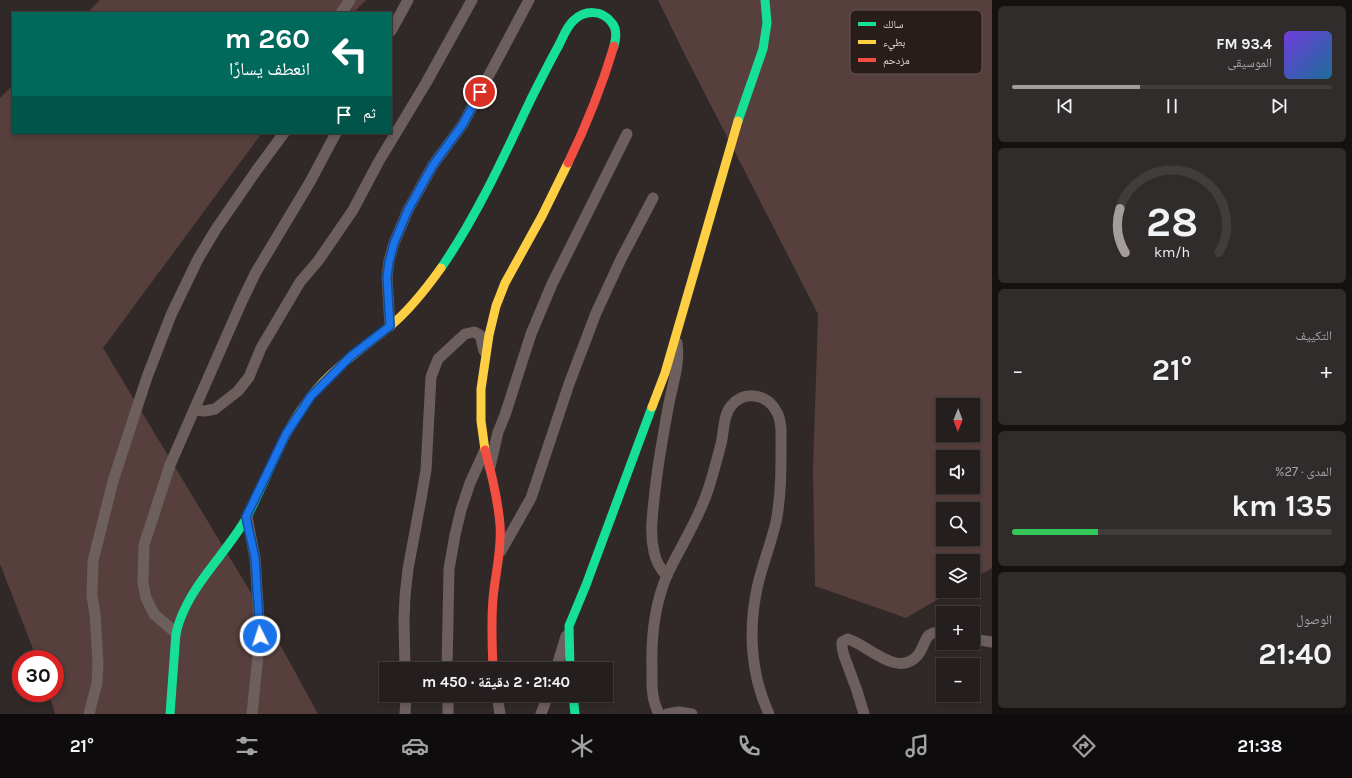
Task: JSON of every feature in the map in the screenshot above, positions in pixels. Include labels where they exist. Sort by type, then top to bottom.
[{"type":"street","points":[[342,12],[350,0]]},
{"type":"street","points":[[392,29],[408,0]]},
{"type":"street","points":[[194,410],[205,411],[215,409],[238,391],[249,377],[260,348],[300,282],[318,261],[353,210],[472,0]]},
{"type":"street","points":[[390,326],[387,277],[389,262],[394,243],[405,217],[433,165],[463,124],[529,0]]},
{"type":"street","points":[[558,662],[569,626],[586,585],[662,380],[717,196],[732,140],[763,49],[767,23],[765,0]]},
{"type":"street","points":[[170,714],[176,633],[179,620],[194,592],[246,517],[286,434],[311,396],[351,356],[390,326],[426,288],[453,250],[505,154],[567,29],[573,21],[583,15],[597,12],[608,17],[614,25],[616,39],[607,70],[578,142],[542,216],[505,284],[494,313],[485,356],[481,415],[485,450],[496,490],[500,526],[500,552],[493,597],[491,626],[493,662]]},
{"type":"street","points":[[89,714],[97,683],[98,663],[95,614],[92,596],[93,561],[113,481],[146,377],[171,315],[198,259],[216,228],[283,134]]},
{"type":"street","points":[[176,633],[154,614],[146,598],[143,583],[144,545],[170,465],[242,301],[256,272],[310,182],[335,134]]},
{"type":"street","points":[[490,467],[498,432],[505,416],[531,334],[549,291],[627,134]]},
{"type":"street","points":[[500,552],[530,498],[569,384],[596,313],[621,259],[653,198]]},
{"type":"street","points":[[405,662],[404,620],[407,582],[426,470],[432,377],[438,359],[465,334],[474,332],[480,335],[485,356]]},
{"type":"street","points":[[667,576],[657,562],[652,544],[652,533],[660,451],[678,359],[678,348],[675,338]]},
{"type":"street","points":[[692,714],[679,712],[662,714],[652,696],[653,632],[658,606],[667,576],[690,534],[708,492],[721,443],[727,412],[730,407],[744,396],[755,395],[767,401],[776,410],[781,429],[780,496],[771,544],[755,600],[751,631],[756,672],[769,714]]},
{"type":"street","points":[[447,662],[449,568],[461,510],[470,483],[485,450]]},
{"type":"street","points":[[246,517],[255,558],[260,636],[252,714]]},
{"type":"street","points":[[569,626],[570,662]]},
{"type":"street","points":[[864,714],[844,658],[842,642],[848,639],[856,642],[885,660],[900,663],[910,661],[918,655],[928,636],[936,632]]},
{"type":"street","points":[[980,640],[992,642]]},
{"type":"street","points":[[405,714],[406,702]]},
{"type":"street","points":[[448,702],[448,714]]},
{"type":"street","points":[[498,702],[500,714]]},
{"type":"street","points":[[542,714],[546,702]]},
{"type":"street","points":[[574,702],[575,714]]},
{"type":"shaded area","points":[[100,0],[366,0],[354,12],[88,12]]},
{"type":"shaded area","points":[[658,0],[992,0],[992,568],[980,575],[980,554],[936,554],[936,598],[940,598],[906,618],[815,586],[813,469],[818,314]]},
{"type":"shaded area","points":[[12,86],[12,134],[261,134],[103,348],[259,606],[318,714],[55,714],[52,702],[64,702],[64,650],[33,650],[0,564],[0,98]]},
{"type":"traffic: fast","points":[[738,121],[763,49],[767,23],[765,0]]},
{"type":"traffic: fast","points":[[441,268],[478,207],[565,33],[573,21],[577,17],[588,13],[598,13],[608,18],[615,28],[616,37],[614,46]]},
{"type":"traffic: fast","points":[[570,662],[569,626],[586,585],[652,407]]},
{"type":"traffic: fast","points":[[170,714],[176,633],[181,616],[197,586],[247,517],[277,453]]},
{"type":"traffic: fast","points":[[574,702],[575,714]]},
{"type":"traffic: slow","points":[[652,407],[665,373],[738,121]]},
{"type":"traffic: slow","points":[[485,450],[481,421],[481,389],[489,335],[496,306],[505,283],[542,216],[568,163]]},
{"type":"traffic: slow","points":[[277,453],[297,416],[311,396],[329,376],[403,314],[423,292],[441,268]]},
{"type":"traffic: jam","points":[[568,163],[593,106],[614,46]]},
{"type":"traffic: jam","points":[[485,450],[496,497],[500,535],[492,608],[493,662]]},
{"type":"route","points":[[260,636],[255,558],[246,517],[286,434],[311,396],[351,356],[390,326],[387,277],[394,243],[408,210],[433,165],[463,124],[480,92]]}]
